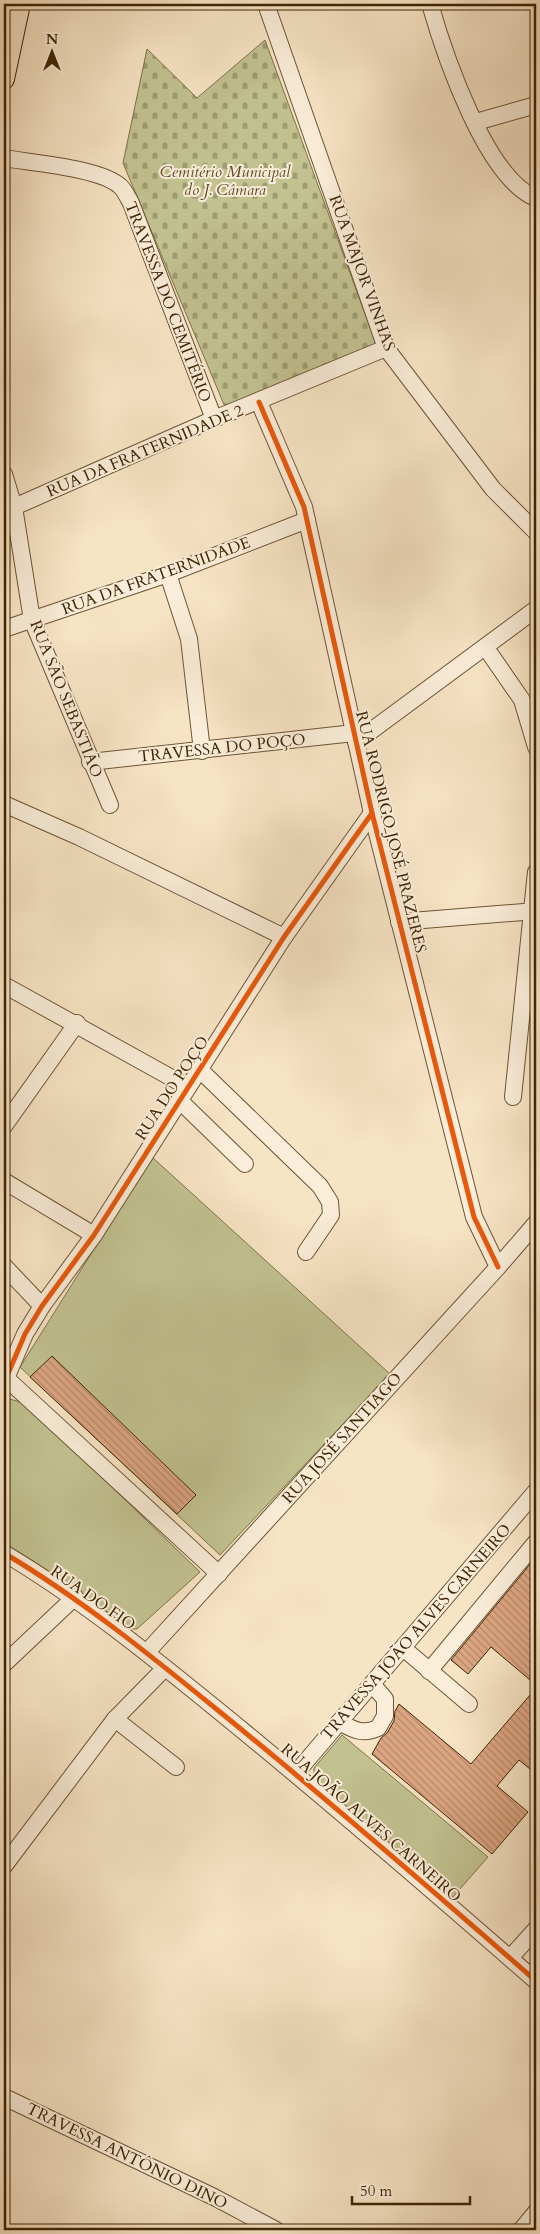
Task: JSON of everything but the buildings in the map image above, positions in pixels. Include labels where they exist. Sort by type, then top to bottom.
[{"type":"main road","points":[[4,79],[20,4]]},
{"type":"street","name":"RUA MAJOR VINHAS","points":[[266,4],[386,348],[493,489],[536,532]]},
{"type":"street","points":[[430,4],[452,72],[503,172],[526,194],[536,198]]},
{"type":"street","points":[[476,122],[536,105]]},
{"type":"street","name":"TRAVESSA DO CEMITÉRIO","points":[[4,158],[88,172],[109,178],[121,187],[132,203],[214,419]]},
{"type":"street","name":"RUA DA FRATERNIDADE 2","points":[[14,507],[214,419],[386,348]]},
{"type":"street","name":"RUA RODRIGO JOSÉ PRAZERES","points":[[259,402],[295,482],[307,520],[372,813],[474,1217],[498,1267]]},
{"type":"street","name":"RUA SÃO SEBASTIÃO","points":[[4,474],[14,507],[32,620],[110,806]]},
{"type":"street","name":"RUA DA FRATERNIDADE","points":[[4,629],[168,574],[307,520]]},
{"type":"street","points":[[168,574],[189,639],[202,751]]},
{"type":"street","name":"TRAVESSA DO POÇO","points":[[90,762],[355,737],[486,648],[536,610]]},
{"type":"street","points":[[486,648],[522,700],[536,747]]},
{"type":"street","points":[[4,804],[79,837],[284,937]]},
{"type":"street","name":"RUA DO POÇO","points":[[5,1380],[25,1334],[42,1306],[94,1235],[284,937],[372,813]]},
{"type":"street","points":[[513,1097],[534,911],[536,872]]},
{"type":"street","points":[[399,922],[534,911]]},
{"type":"street","points":[[4,985],[77,1023],[183,1094],[246,1164]]},
{"type":"street","points":[[4,1126],[77,1023]]},
{"type":"street","points":[[199,1069],[320,1186],[330,1202],[331,1215],[306,1252]]},
{"type":"street","points":[[4,1181],[94,1235]]},
{"type":"street","name":"RUA JOSÉ SANTIAGO","points":[[147,1652],[536,1223]]},
{"type":"street","points":[[4,1266],[42,1306]]},
{"type":"street","points":[[5,1380],[219,1574]]},
{"type":"street","name":"TRAVESSA JOÃO ALVES CARNEIRO","points":[[296,1773],[534,1499]]},
{"type":"street","points":[[429,1671],[536,1542]]},
{"type":"street","name":"RUA DO FIO","points":[[4,1553],[75,1598],[147,1652],[165,1668]]},
{"type":"street","points":[[4,1664],[75,1598]]},
{"type":"street","points":[[403,1648],[469,1704]]},
{"type":"street","points":[[4,1866],[115,1719],[165,1668]]},
{"type":"street","name":"RUA JOÃO ALVES CARNEIRO","points":[[165,1668],[296,1773],[536,1981]]},
{"type":"street","points":[[339,1722],[355,1731],[363,1733],[378,1728],[385,1716],[385,1699],[372,1684]]},
{"type":"street","points":[[115,1719],[176,1767]]},
{"type":"street","points":[[510,1958],[536,1929]]},
{"type":"street","name":"TRAVESSA ANTÔNIO DINO","points":[[4,2097],[214,2197],[276,2230]]},
{"type":"street","points":[[521,2230],[536,2212]]},
{"type":"green space","name":"Cemitério Municipal do J. Câmara","points":[[265,40],[376,344],[225,407],[123,163],[147,49],[197,98]]},
{"type":"green space","points":[[152,1157],[390,1374],[220,1555],[20,1367]]},
{"type":"green space","points":[[10,1399],[26,1404],[200,1572],[137,1629],[128,1629],[4,1549],[4,1400]]},
{"type":"green space","points":[[342,1735],[488,1857],[452,1898],[314,1779],[314,1768]]},
{"type":"cycle path","points":[[259,402],[304,507],[372,813],[474,1217],[498,1267]]},
{"type":"cycle path","points":[[4,1383],[25,1334],[42,1306],[94,1235],[284,937],[372,813]]},
{"type":"cycle path","points":[[4,1553],[88,1608],[168,1670],[340,1811],[536,1981]]}]
